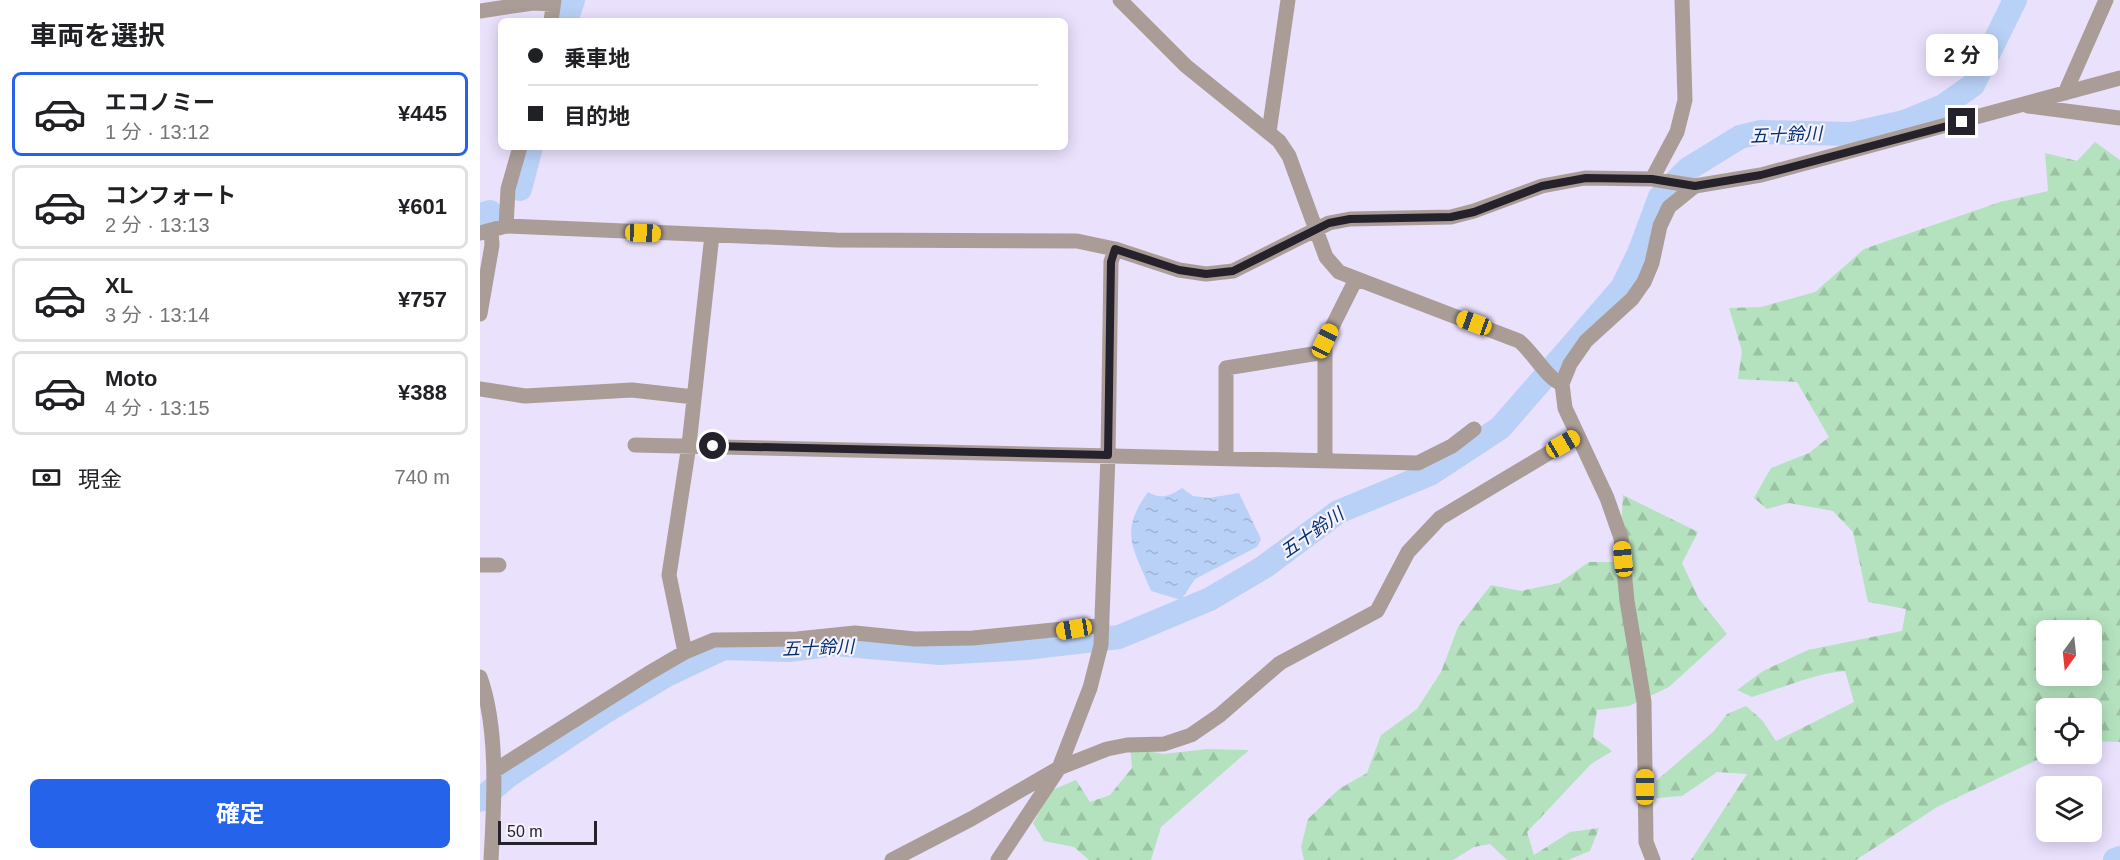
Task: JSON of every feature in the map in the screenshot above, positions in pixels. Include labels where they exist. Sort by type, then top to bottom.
[{"type":"street","points":[[1120,0],[1186,66],[1269,132],[1289,156],[1326,256],[1339,272],[1355,281],[1519,341],[1557,382],[1565,408],[1607,498],[1621,538],[1627,601],[1644,702],[1646,842],[1653,860]]},
{"type":"street","points":[[1269,132],[1288,0]]},
{"type":"street","points":[[1657,180],[1677,132],[1685,100],[1682,0]]},
{"type":"street","points":[[2065,93],[2106,0]]},
{"type":"street","points":[[480,11],[553,2],[550,18]]},
{"type":"street","points":[[480,314],[492,245],[485,231],[506,226],[871,241],[1077,241],[1115,249],[1179,270],[1206,274],[1233,271],[1315,228],[1350,219],[1451,217],[1474,212],[1542,186],[1586,178],[1657,180],[1690,185],[1761,175],[2120,78]]},
{"type":"street","points":[[2024,105],[2120,118]]},
{"type":"street","points":[[506,226],[508,189],[519,150]]},
{"type":"street","points":[[1557,382],[1586,341],[1632,299],[1644,282],[1654,255],[1660,226],[1669,207],[1690,185]]},
{"type":"street","points":[[685,652],[669,575],[689,445],[712,235]]},
{"type":"street","points":[[998,860],[1059,768],[1086,698],[1102,634],[1111,262],[1115,249]]},
{"type":"street","points":[[1325,460],[1325,341],[1355,281]]},
{"type":"street","points":[[1226,458],[1226,368],[1325,352]]},
{"type":"street","points":[[480,389],[525,396],[632,390],[694,397]]},
{"type":"street","points":[[635,446],[689,445],[1418,463],[1452,446],[1474,429]]},
{"type":"street","points":[[891,860],[971,819],[1059,768],[1107,749],[1127,745],[1164,744],[1191,735],[1220,715],[1280,663],[1377,611],[1408,552],[1440,518],[1577,436]]},
{"type":"street","points":[[480,565],[499,565]]},
{"type":"street","points":[[494,775],[685,652],[714,640],[797,639],[855,633],[915,639],[1102,634]]},
{"type":"street","points":[[480,677],[490,729],[494,775],[495,796],[490,860]]},
{"type":"green space","points":[[2095,142],[2120,160],[2120,742],[2102,741],[2102,698],[2036,698],[2036,761],[1937,807],[1856,860],[1691,860],[1747,774],[1717,772],[1682,796],[1656,798],[1656,781],[1714,731],[1727,714],[1746,706],[1762,720],[1776,741],[1854,702],[1845,671],[1809,678],[1752,697],[1737,690],[1763,671],[1808,650],[1902,631],[1906,609],[1868,602],[1853,532],[1833,511],[1789,503],[1767,509],[1754,498],[1771,468],[1809,453],[1829,437],[1797,382],[1738,379],[1742,351],[1729,308],[1761,307],[1815,292],[1864,249],[2000,202],[2048,191],[2045,153],[2077,161]]},
{"type":"green space","points":[[1623,495],[1698,532],[1682,563],[1699,599],[1727,634],[1669,687],[1629,706],[1597,710],[1593,737],[1612,751],[1591,764],[1527,832],[1534,855],[1570,832],[1599,828],[1590,851],[1568,860],[1507,860],[1490,844],[1474,847],[1453,860],[1304,860],[1301,847],[1308,819],[1339,789],[1367,773],[1381,735],[1417,709],[1441,672],[1458,627],[1491,585],[1521,591],[1559,583],[1589,562],[1623,562],[1621,529]]},
{"type":"green space","points":[[1130,747],[1163,754],[1207,749],[1249,750],[1161,827],[1151,860],[1089,860],[1074,847],[1044,841],[1033,823],[1052,790],[1076,780],[1090,802],[1110,795],[1132,768]]},
{"type":"water","points":[[1182,488],[1193,496],[1209,498],[1239,493],[1261,539],[1257,547],[1195,579],[1181,600],[1151,591],[1135,552],[1131,530],[1133,519],[1148,492],[1157,496],[1165,496]]},
{"type":"waterway","points":[[567,18],[573,0]]},
{"type":"waterway","name":"五十鈴川","points":[[480,800],[508,776],[603,713],[667,675],[724,648],[789,650],[835,644],[940,653],[1026,648],[1119,637],[1210,599],[1264,567],[1338,512],[1430,474],[1500,428],[1622,288],[1639,253],[1660,197],[1688,169],[1740,137],[1761,132],[1851,134],[1904,122],[1943,106],[1973,85],[2015,0]]},
{"type":"waterway","points":[[520,189],[530,150]]},
{"type":"waterway","points":[[480,215],[490,212]]},
{"type":"waterway","points":[[2115,860],[2120,858]]},
{"type":"route","points":[[713,446],[1108,455],[1111,262],[1115,249],[1179,270],[1206,274],[1233,271],[1329,223],[1350,219],[1451,217],[1474,212],[1542,186],[1586,178],[1652,179],[1695,186],[1761,175],[1962,122]]}]
